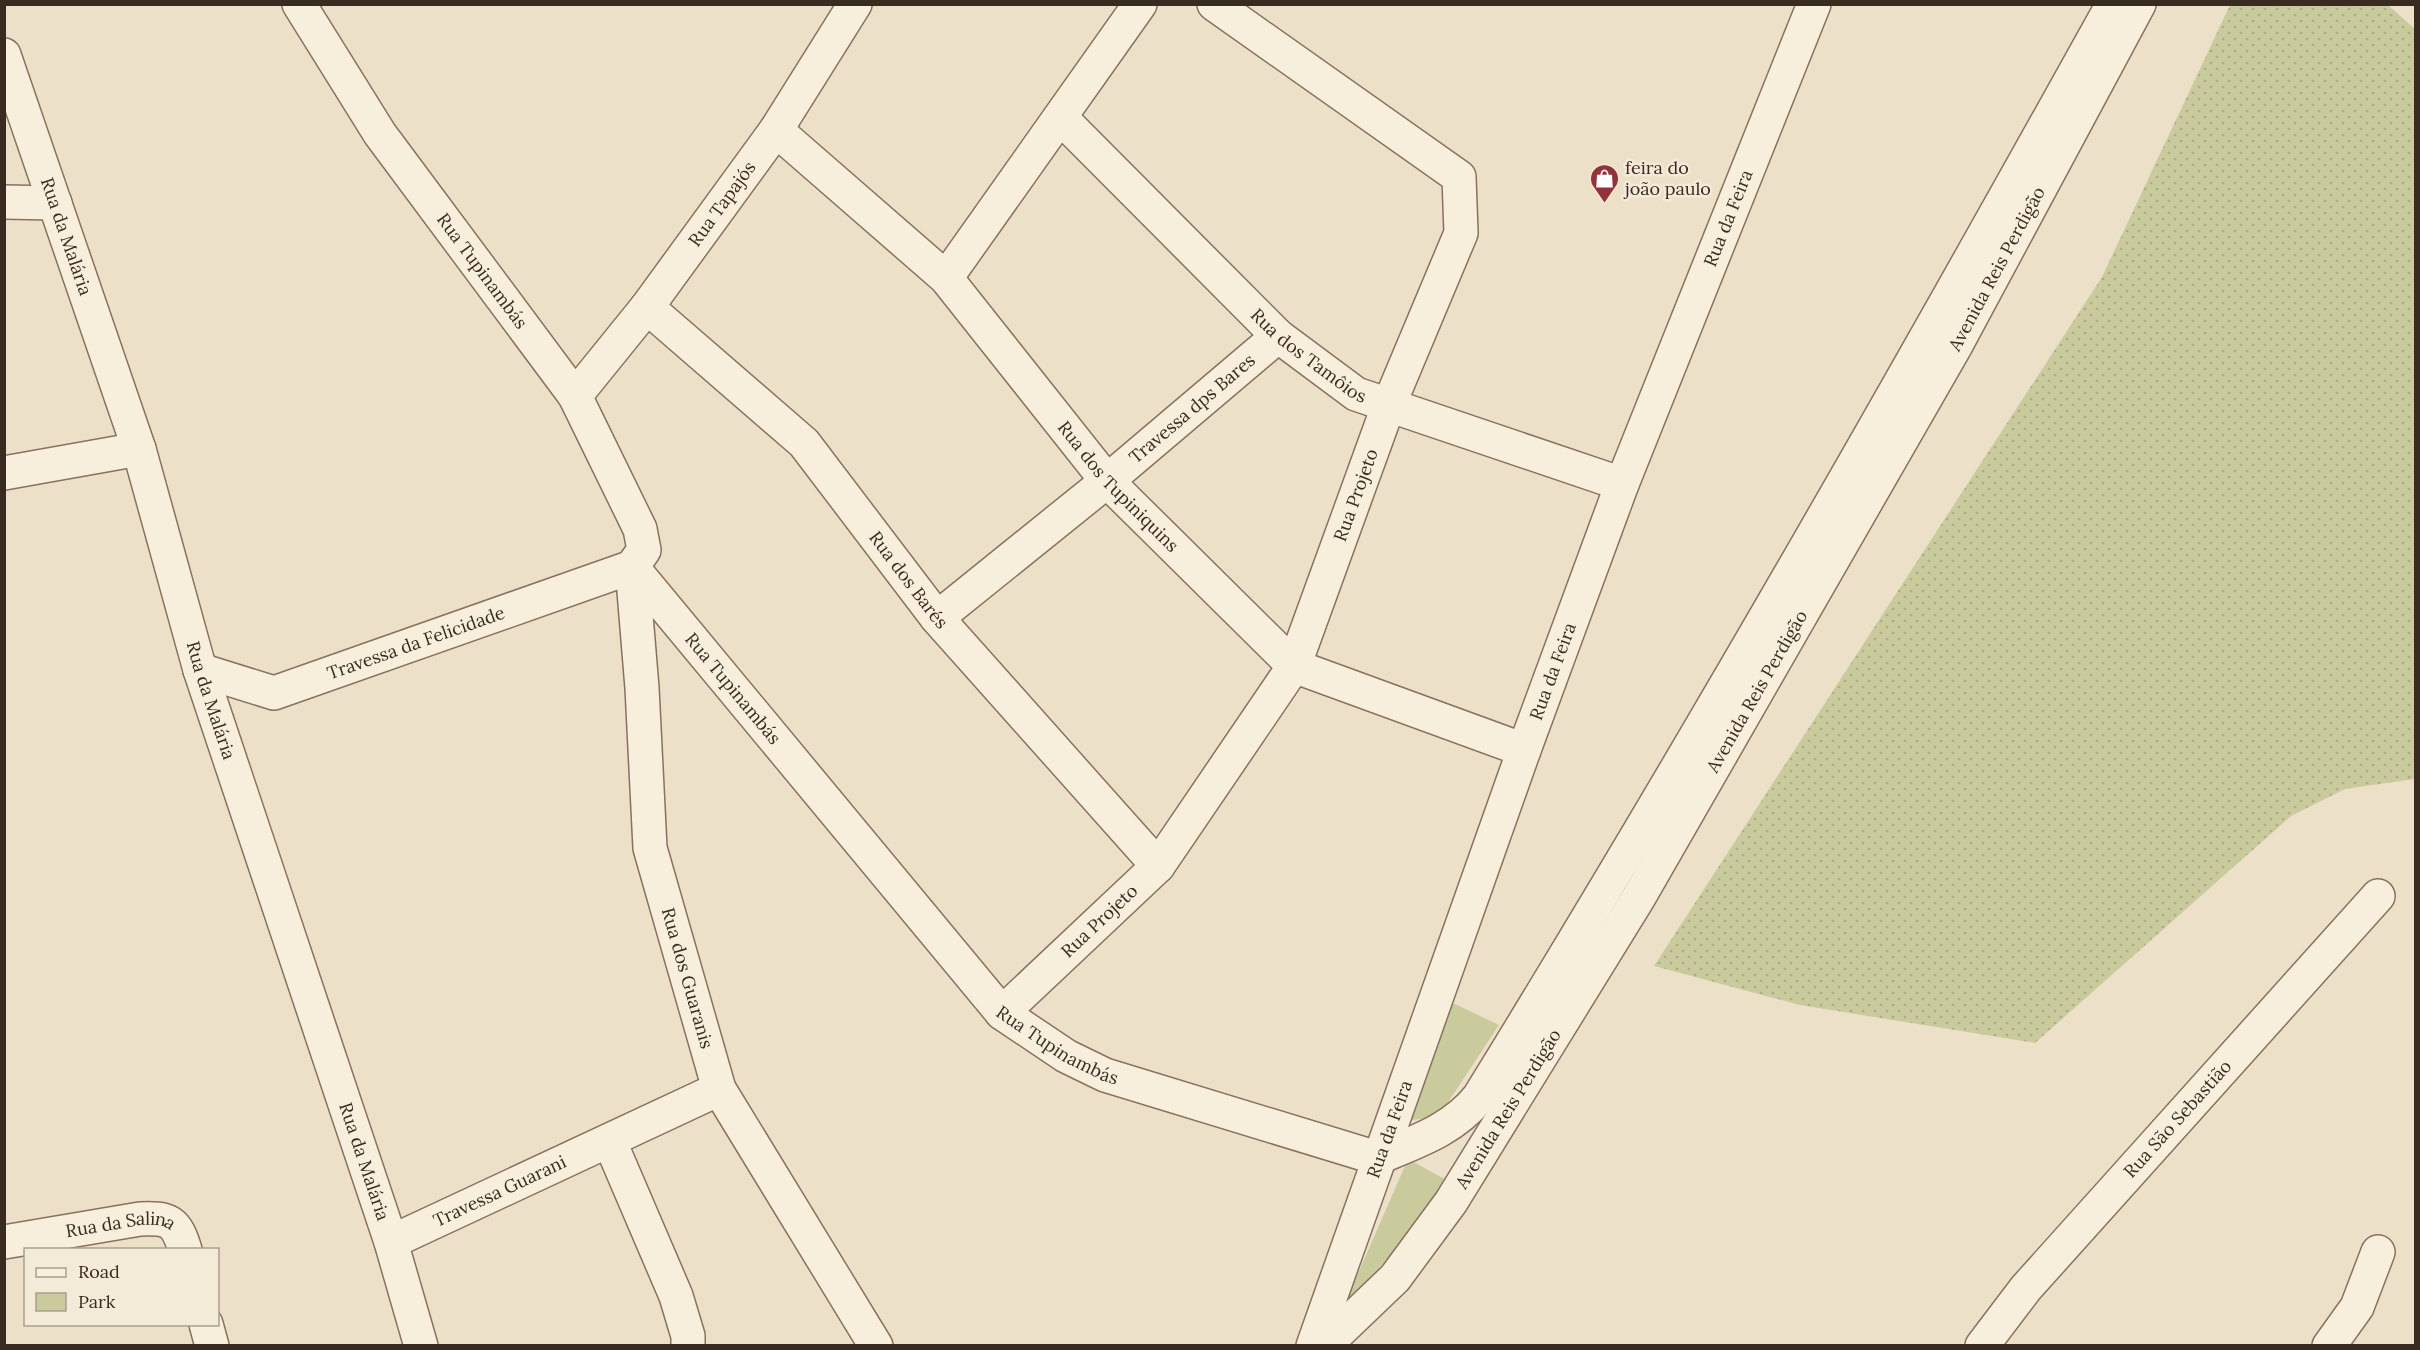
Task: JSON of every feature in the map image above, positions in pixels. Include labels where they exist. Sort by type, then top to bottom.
[{"type":"street","name":"Rua Tupinambás","points":[[299,4],[380,134],[575,396],[640,529],[644,550],[632,567],[1002,1013],[1066,1056],[1105,1075],[1377,1158]]},
{"type":"street","name":"Rua Tapajós","points":[[575,396],[647,307],[776,130],[855,4]]},
{"type":"street","points":[[946,278],[1140,4]]},
{"type":"street","name":"Rua Projeto","points":[[1002,1013],[1158,866],[1294,666],[1388,407],[1461,233],[1459,177],[1214,4]]},
{"type":"street","name":"Rua da Feira","points":[[1313,1346],[1377,1158],[1622,484],[1814,4]]},
{"type":"street","name":"Avenida Reis Perdigão","points":[[1324,1346],[1395,1278],[1451,1202],[2113,4]]},
{"type":"street","name":"Avenida Reis Perdigão","points":[[1377,1158],[1439,1131],[1465,1115],[1626,889],[1950,355],[2139,4]]},
{"type":"street","name":"Rua da Malária","points":[[4,55],[139,449],[200,670],[391,1242],[421,1346]]},
{"type":"street","name":"Rua dos Tamôios","points":[[1061,118],[1278,336],[1356,394],[1388,407],[1622,484]]},
{"type":"street","name":"Rua dos Tupiniquins","points":[[776,130],[946,278],[1107,481],[1294,666],[1524,750]]},
{"type":"street","points":[[4,202],[55,203]]},
{"type":"street","name":"Rua dos Barés","points":[[647,307],[804,443],[937,618],[1158,866]]},
{"type":"street","name":"Travessa dps Bares","points":[[937,618],[1107,481],[1278,336]]},
{"type":"street","points":[[4,473],[139,449]]},
{"type":"street","name":"Travessa da Felicidade","points":[[200,670],[274,693],[632,567]]},
{"type":"street","name":"Rua dos Guaranis","points":[[632,567],[642,688],[650,848],[719,1089],[876,1346]]},
{"type":"street","name":"Rua São Sebastião","points":[[1982,1346],[2034,1280],[2378,896]]},
{"type":"street","name":"Travessa Guarani","points":[[391,1242],[610,1142],[719,1089]]},
{"type":"street","points":[[610,1142],[676,1296],[688,1336],[688,1346]]},
{"type":"street","name":"Rua da Salina","points":[[4,1242],[140,1219],[160,1218],[172,1222],[181,1235],[184,1248]]},
{"type":"street","points":[[2330,1346],[2358,1307],[2378,1252]]},
{"type":"street","points":[[207,1326],[212,1346]]},
{"type":"green space","points":[[2230,5],[2388,5],[2415,29],[2415,779],[2345,789],[2291,816],[2035,1043],[1800,1005],[1654,966],[2102,277]]},
{"type":"green space","points":[[1451,1002],[1499,1025],[1439,1116],[1400,1122]]},
{"type":"green space","points":[[1408,1159],[1450,1182],[1339,1317]]},
{"type":"place","name":"feira do joão paulo","points":[[1604,204]]}]
